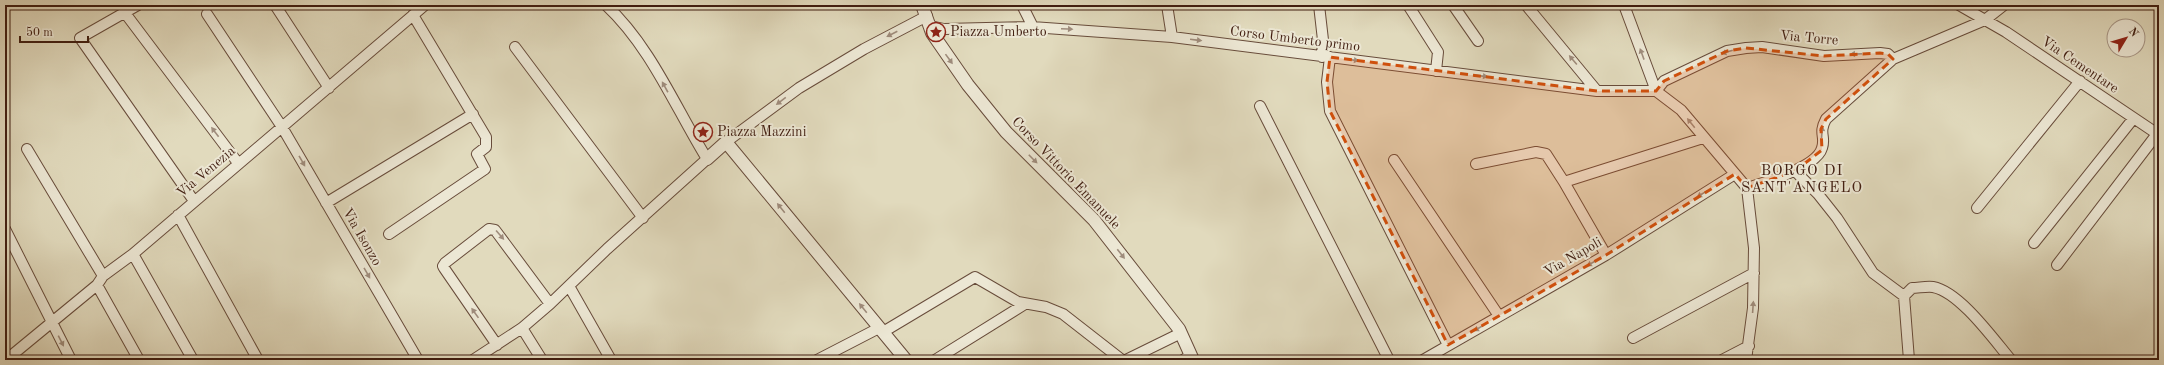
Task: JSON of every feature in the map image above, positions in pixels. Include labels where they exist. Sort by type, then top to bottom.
[{"type":"street","points":[[138,5],[80,38],[194,201]]},
{"type":"street","points":[[274,5],[329,88]]},
{"type":"street","name":"Via Venezia","points":[[6,360],[96,285],[103,276],[133,254],[425,5]]},
{"type":"street","points":[[606,5],[620,18],[648,55],[684,121],[707,159]]},
{"type":"street","points":[[1022,5],[1033,27]]},
{"type":"street","points":[[1167,5],[1172,37]]},
{"type":"street","points":[[1319,5],[1326,57],[1330,111],[1448,345]]},
{"type":"street","points":[[1408,5],[1438,52],[1436,71]]},
{"type":"street","points":[[1453,5],[1478,41]]},
{"type":"street","points":[[1526,5],[1597,90]]},
{"type":"street","points":[[1624,5],[1656,91],[1680,110],[1747,188],[1752,221],[1754,273],[1749,346],[1746,360]]},
{"type":"street","name":"Via Cementare","points":[[1959,5],[2080,81],[2133,119],[2158,134]]},
{"type":"street","points":[[1747,188],[1795,171],[1822,150],[1821,129],[1826,119],[1893,59],[1985,20],[2004,5]]},
{"type":"street","points":[[125,13],[238,163]]},
{"type":"street","name":"Via Isonzo","points":[[207,14],[282,127],[418,360]]},
{"type":"street","points":[[389,234],[485,169],[477,154],[486,147],[486,137],[413,15]]},
{"type":"street","points":[[473,360],[522,328],[550,304],[726,142],[798,88],[864,49],[927,16]]},
{"type":"street","name":"Corso Umberto primo","points":[[927,16],[944,29],[1033,27],[1172,37],[1597,90],[1656,91]]},
{"type":"street","name":"Corso Vittorio Emanuele","points":[[927,16],[932,33],[943,51],[990,113],[1006,132],[1094,220],[1182,333],[1189,358]]},
{"type":"street","points":[[515,47],[643,218]]},
{"type":"street","name":"Via Torre","points":[[1656,91],[1664,81],[1727,51],[1746,48],[1762,47],[1824,56],[1884,53],[1888,54],[1893,59]]},
{"type":"street","points":[[1977,208],[2080,81]]},
{"type":"street","points":[[1260,106],[1389,360]]},
{"type":"street","points":[[326,203],[473,114]]},
{"type":"street","points":[[2034,243],[2133,119]]},
{"type":"street","points":[[2057,265],[2158,134]]},
{"type":"street","points":[[1564,182],[1703,138]]},
{"type":"street","points":[[726,142],[906,360]]},
{"type":"street","points":[[27,149],[103,276]]},
{"type":"street","points":[[1476,164],[1536,152],[1546,154],[1606,255]]},
{"type":"street","points":[[1394,160],[1499,316]]},
{"type":"street","points":[[1795,171],[1837,218],[1874,273],[1904,296],[1909,360]]},
{"type":"street","name":"Via Napoli","points":[[1423,360],[1606,255],[1735,174]]},
{"type":"street","points":[[178,215],[258,360]]},
{"type":"street","points":[[5,229],[72,360]]},
{"type":"street","points":[[497,345],[444,268],[443,266],[445,262],[489,229],[495,230],[550,304]]},
{"type":"street","points":[[133,254],[193,360]]},
{"type":"street","points":[[1633,338],[1754,273]]},
{"type":"street","points":[[817,360],[881,330],[976,277],[1007,297],[1025,304],[1046,306],[1063,314],[1122,360]]},
{"type":"street","points":[[96,285],[139,360]]},
{"type":"street","points":[[569,286],[611,360]]},
{"type":"street","points":[[1904,296],[1912,288],[1933,287],[1945,292],[1965,306],[2011,360]]},
{"type":"street","points":[[935,360],[1025,304]]},
{"type":"street","points":[[522,328],[542,360]]},
{"type":"street","points":[[1126,360],[1182,333]]},
{"type":"street","points":[[1722,360],[1749,346]]},
{"type":"highlighted area","points":[[1746,48],[1824,56],[1880,53],[1888,54],[1893,59],[1826,119],[1821,129],[1822,150],[1795,171],[1747,188],[1735,174],[1606,255],[1448,345],[1330,111],[1327,82],[1330,57],[1597,91],[1656,91],[1664,81],[1727,51]]},
{"type":"place","name":"Piazza Umberto","points":[[936,32]]},
{"type":"place","name":"Piazza Mazzini","points":[[703,132]]},
{"type":"district","name":"BORGO DI SANT'ANGELO","points":[[1802,180]]}]
